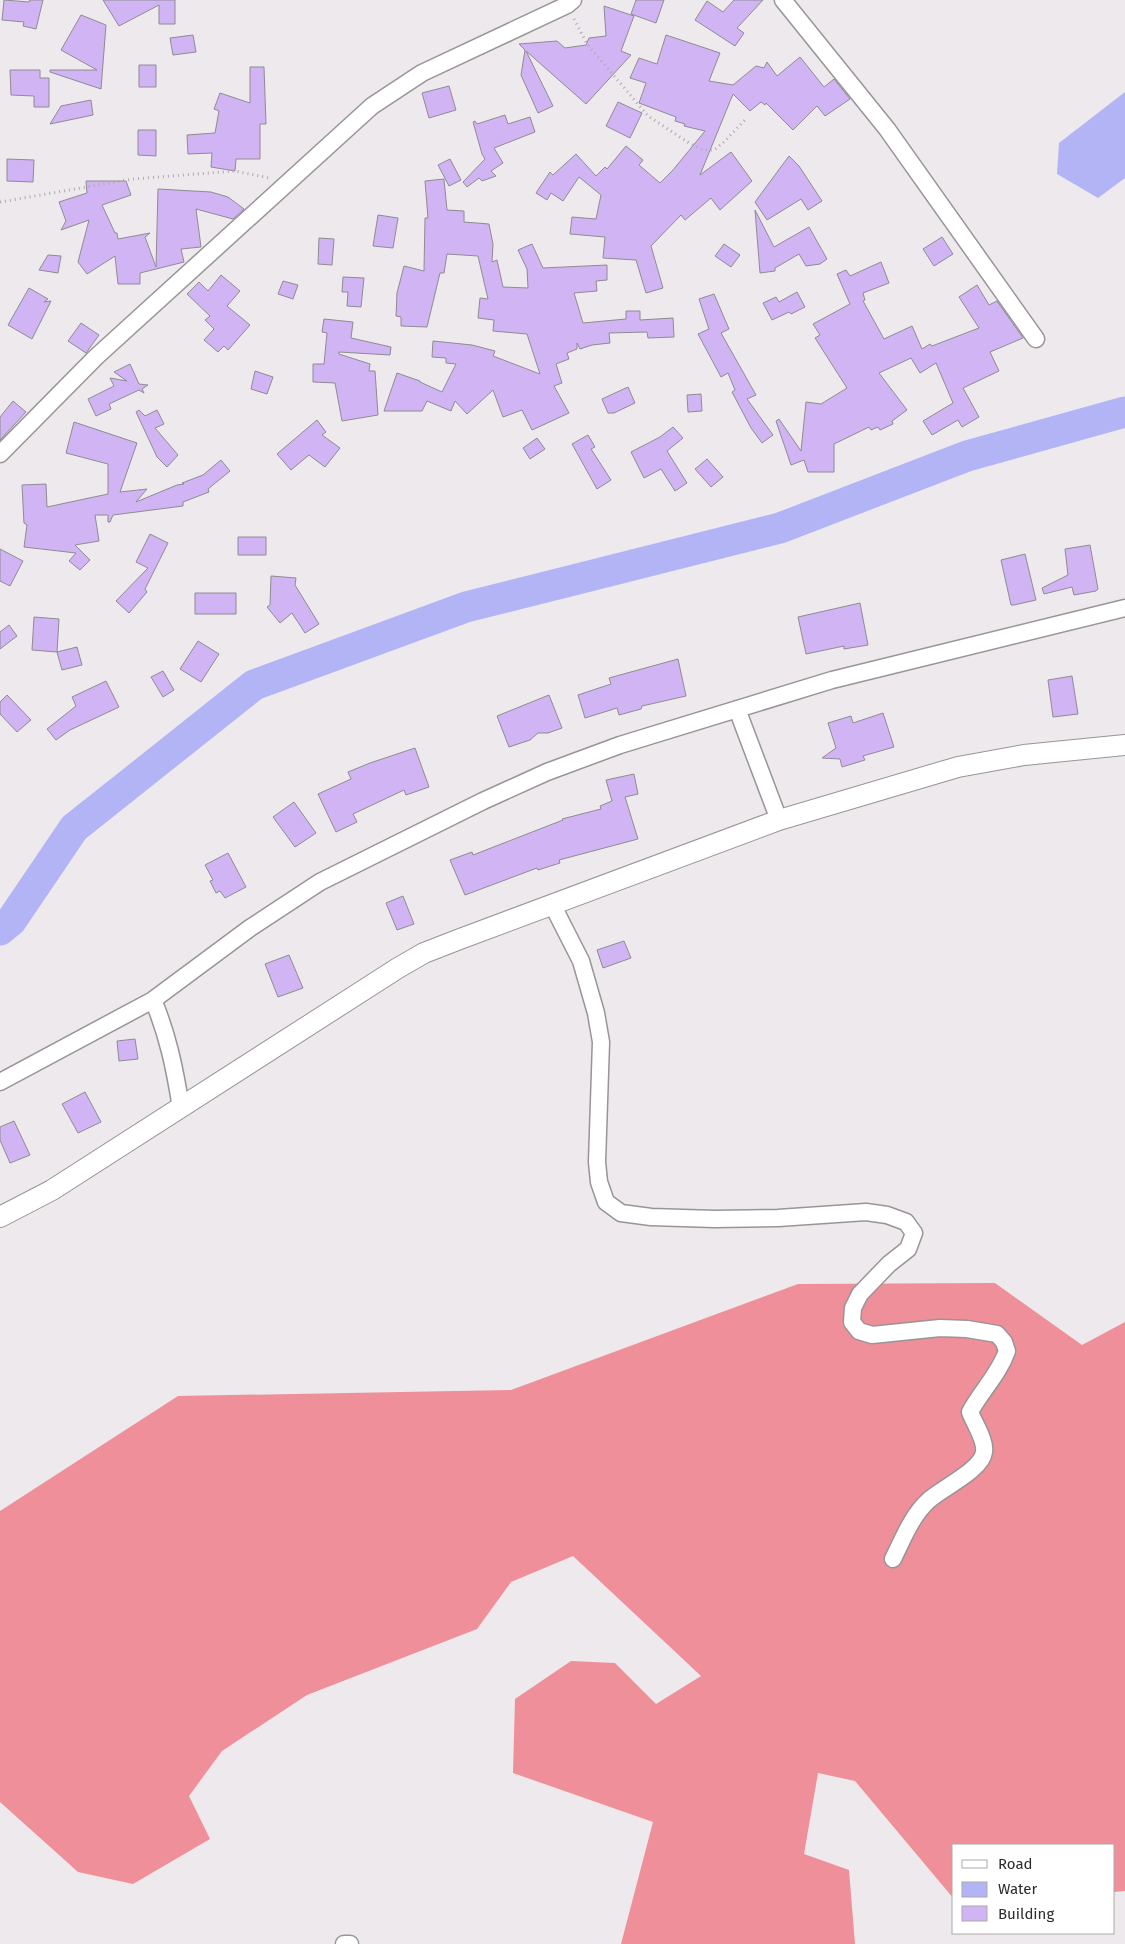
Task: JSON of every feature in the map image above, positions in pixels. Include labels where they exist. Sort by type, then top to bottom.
[{"type":"street","points":[[782,0],[886,129],[1036,339]]},
{"type":"street","points":[[0,454],[96,357],[372,106],[422,73],[570,2]]},
{"type":"street","points":[[0,1082],[153,1000],[218,950],[320,882],[483,800],[547,772],[590,755],[832,680],[1125,608]]},
{"type":"street","points":[[737,709],[779,820]]},
{"type":"street","points":[[0,1217],[52,1190],[398,968],[424,954],[552,904],[779,820],[958,767],[1024,755],[1125,745]]},
{"type":"street","points":[[552,904],[580,961],[596,1013],[601,1042],[599,1182],[606,1202],[621,1213],[651,1217],[778,1218],[866,1212],[886,1215],[906,1222],[914,1233],[908,1249],[889,1264],[860,1294],[853,1308],[852,1322],[859,1331],[872,1335],[940,1328],[967,1329],[997,1334],[1004,1342],[1007,1350],[1002,1365],[970,1412],[982,1439],[984,1452],[979,1464],[929,1500],[915,1515],[893,1559]]},
{"type":"street","points":[[153,1000],[164,1024],[170,1046],[181,1108]]},
{"type":"street","points":[[344,1944],[350,1944]]},
{"type":"path","points":[[570,2],[587,44],[648,116],[702,150],[714,150],[745,120]]},
{"type":"path","points":[[0,202],[133,178],[234,171],[287,182]]},
{"type":"shaded area","points":[[995,1283],[1082,1345],[1125,1322],[1125,1891],[1115,1892],[1115,1844],[952,1844],[952,1897],[855,1781],[818,1773],[804,1854],[849,1870],[855,1944],[621,1944],[653,1822],[513,1773],[515,1699],[571,1661],[615,1663],[656,1704],[701,1676],[573,1556],[511,1582],[477,1629],[307,1695],[222,1751],[189,1796],[210,1839],[133,1884],[78,1872],[0,1802],[0,1511],[178,1396],[511,1390],[798,1284]]},
{"type":"water","points":[[1125,92],[1125,178],[1098,198],[1057,174],[1059,143]]},
{"type":"building","points":[[4,0],[29,2],[30,0],[43,0],[36,29],[23,26],[24,22],[2,20]]},
{"type":"building","points":[[103,0],[175,0],[175,24],[159,24],[159,5],[119,26]]},
{"type":"building","points":[[636,0],[664,0],[656,23],[631,14]]},
{"type":"building","points":[[734,0],[763,0],[737,28],[744,33],[735,46],[695,20],[707,1],[723,12]]},
{"type":"building","points":[[604,6],[634,16],[621,51],[631,55],[586,104],[526,51],[553,106],[538,113],[521,75],[525,50],[519,44],[557,41],[565,48],[586,45],[589,38],[606,36]]},
{"type":"building","points":[[81,15],[106,25],[101,89],[50,72],[50,70],[97,70],[61,50]]},
{"type":"building","points":[[193,35],[196,52],[173,55],[170,38]]},
{"type":"building","points":[[666,35],[720,53],[709,81],[733,85],[756,66],[764,68],[767,62],[777,76],[800,57],[824,87],[834,79],[850,99],[825,116],[817,106],[793,130],[766,103],[765,105],[761,102],[750,111],[733,94],[700,175],[731,152],[752,181],[720,210],[711,198],[685,220],[681,215],[651,246],[663,288],[646,293],[636,260],[603,258],[605,237],[570,234],[572,217],[596,219],[601,195],[579,177],[563,201],[551,193],[547,200],[536,193],[550,172],[553,175],[576,154],[596,176],[605,167],[607,169],[626,146],[643,160],[639,165],[660,183],[673,170],[705,131],[684,126],[685,124],[675,121],[676,117],[639,103],[646,83],[630,78],[639,58],[657,64]]},
{"type":"building","points":[[139,65],[156,65],[156,87],[139,87]]},
{"type":"building","points":[[250,67],[264,67],[266,124],[260,124],[260,159],[236,159],[235,171],[211,167],[212,153],[188,154],[187,135],[215,133],[219,111],[214,109],[220,93],[250,103]]},
{"type":"building","points":[[10,70],[40,70],[40,78],[49,78],[49,107],[34,107],[34,96],[11,95]]},
{"type":"building","points":[[449,86],[456,110],[429,118],[422,93]]},
{"type":"building","points":[[91,100],[93,115],[50,124],[61,106]]},
{"type":"building","points":[[618,102],[642,113],[630,138],[606,126]]},
{"type":"building","points":[[505,115],[508,124],[530,117],[535,132],[494,148],[503,163],[491,171],[496,176],[482,181],[479,178],[467,187],[463,182],[485,159],[473,122],[475,121],[477,124]]},
{"type":"building","points":[[138,130],[156,130],[156,156],[138,155]]},
{"type":"building","points":[[789,156],[799,166],[822,201],[808,210],[801,199],[767,220],[755,202]]},
{"type":"building","points":[[7,159],[34,160],[33,182],[7,181]]},
{"type":"building","points":[[450,159],[461,180],[449,186],[438,165]]},
{"type":"building","points":[[444,179],[447,210],[464,211],[464,222],[489,224],[493,244],[492,262],[497,260],[503,287],[528,288],[527,269],[518,250],[532,244],[543,268],[607,265],[607,280],[596,281],[597,291],[574,293],[583,323],[626,319],[626,311],[640,311],[640,320],[673,318],[674,337],[648,338],[647,332],[609,333],[610,343],[592,345],[580,349],[577,343],[577,349],[567,353],[569,359],[556,364],[562,383],[554,386],[569,413],[532,430],[522,410],[503,417],[493,390],[467,414],[455,401],[451,411],[427,401],[422,411],[384,411],[397,373],[420,381],[442,392],[456,364],[446,363],[446,358],[432,357],[433,341],[472,345],[495,351],[493,356],[540,374],[527,334],[493,331],[494,320],[478,318],[480,298],[488,299],[478,256],[447,254],[444,273],[440,273],[427,327],[401,326],[401,317],[396,316],[397,293],[404,266],[424,271],[425,218],[428,218],[425,181]]},
{"type":"building","points":[[86,181],[126,181],[131,195],[102,205],[115,233],[117,233],[118,239],[150,233],[145,237],[156,267],[158,189],[211,192],[228,197],[244,209],[233,219],[196,209],[201,247],[181,249],[184,262],[140,273],[140,284],[118,284],[115,256],[87,274],[78,262],[89,220],[61,230],[66,221],[59,202],[87,193]]},
{"type":"building","points":[[755,210],[774,247],[809,227],[827,259],[820,264],[806,266],[799,254],[775,268],[775,271],[760,273]]},
{"type":"building","points":[[378,215],[398,218],[393,248],[373,246]]},
{"type":"building","points":[[942,237],[953,254],[934,266],[923,249]]},
{"type":"building","points":[[319,238],[334,239],[332,265],[318,264]]},
{"type":"building","points":[[724,244],[740,255],[731,267],[715,256]]},
{"type":"building","points":[[48,255],[61,256],[58,273],[39,270]]},
{"type":"building","points":[[881,262],[889,283],[863,293],[865,300],[863,301],[884,339],[912,326],[922,349],[930,344],[932,346],[979,328],[959,297],[977,285],[989,305],[997,301],[1023,338],[990,352],[999,371],[963,388],[979,417],[962,427],[958,420],[932,435],[923,421],[953,403],[936,363],[920,373],[911,358],[879,373],[907,410],[892,421],[893,424],[880,430],[878,427],[871,430],[869,427],[834,444],[834,472],[808,472],[804,460],[791,465],[776,421],[779,419],[801,451],[806,402],[821,404],[847,388],[815,338],[820,335],[813,324],[850,304],[837,274],[846,270],[850,276]]},
{"type":"building","points":[[221,275],[240,291],[227,306],[250,325],[228,350],[224,346],[218,352],[204,340],[214,329],[205,320],[210,316],[187,294],[199,282],[208,291]]},
{"type":"building","points":[[343,277],[364,278],[361,307],[347,306],[348,292],[342,292]]},
{"type":"building","points":[[283,281],[298,285],[293,299],[278,294]]},
{"type":"building","points":[[29,288],[48,299],[44,302],[51,301],[32,339],[8,325]]},
{"type":"building","points":[[797,292],[805,307],[772,320],[763,303],[776,297],[779,302]]},
{"type":"building","points":[[714,294],[729,329],[721,333],[756,395],[747,399],[773,435],[762,443],[751,428],[732,392],[735,390],[728,373],[721,377],[698,334],[709,329],[699,299]]},
{"type":"building","points":[[324,319],[353,322],[351,338],[391,347],[390,355],[339,352],[339,354],[370,364],[369,371],[375,371],[378,415],[342,421],[335,383],[313,382],[313,364],[324,364],[327,333],[322,332]]},
{"type":"building","points":[[81,323],[99,335],[86,353],[68,341]]},
{"type":"building","points":[[130,364],[139,384],[148,385],[142,389],[144,393],[139,390],[109,404],[111,409],[96,416],[88,399],[114,386],[110,378],[127,381],[114,372]]},
{"type":"building","points":[[255,371],[273,377],[267,394],[251,389]]},
{"type":"building","points":[[628,387],[635,403],[614,413],[608,413],[602,399]]},
{"type":"building","points":[[701,394],[702,411],[688,412],[687,395]]},
{"type":"building","points":[[13,401],[26,412],[0,440],[0,417]]},
{"type":"building","points":[[139,410],[145,416],[157,410],[164,424],[155,428],[178,455],[167,467],[157,457],[136,412]]},
{"type":"building","points":[[317,420],[326,432],[322,435],[340,448],[325,467],[309,455],[291,470],[277,454]]},
{"type":"building","points":[[74,422],[137,443],[120,492],[147,489],[136,502],[203,475],[221,460],[230,471],[208,489],[209,492],[183,502],[183,506],[113,515],[110,522],[108,522],[108,515],[95,515],[99,541],[75,545],[90,560],[80,570],[69,561],[76,553],[24,547],[27,525],[24,523],[22,485],[46,484],[47,507],[108,494],[108,464],[66,453]]},
{"type":"building","points":[[673,427],[683,438],[667,451],[687,483],[675,491],[661,469],[644,478],[631,452],[660,437]]},
{"type":"building","points":[[588,435],[595,447],[591,449],[611,480],[597,489],[572,444]]},
{"type":"building","points":[[537,438],[545,449],[530,459],[523,448]]},
{"type":"building","points":[[707,459],[723,477],[711,487],[695,469]]},
{"type":"building","points":[[150,534],[168,543],[145,589],[147,592],[129,613],[116,601],[148,568],[136,562]]},
{"type":"building","points":[[238,537],[266,537],[266,555],[238,555]]},
{"type":"building","points":[[1090,545],[1098,589],[1074,595],[1072,587],[1044,594],[1042,588],[1068,575],[1065,549]]},
{"type":"building","points":[[0,549],[23,561],[10,586],[0,581]]},
{"type":"building","points":[[1025,554],[1036,600],[1011,605],[1001,560]]},
{"type":"building","points":[[271,576],[296,578],[295,585],[319,624],[305,633],[292,613],[280,623],[267,607],[270,605]]},
{"type":"building","points":[[195,593],[236,593],[236,614],[195,614]]},
{"type":"building","points":[[860,603],[868,645],[844,649],[844,646],[806,654],[798,617]]},
{"type":"building","points":[[34,617],[59,619],[57,652],[32,650]]},
{"type":"building","points":[[9,625],[17,636],[0,649],[0,632]]},
{"type":"building","points":[[198,641],[219,654],[201,682],[180,669]]},
{"type":"building","points":[[77,647],[82,665],[62,670],[57,652]]},
{"type":"building","points":[[678,659],[686,696],[642,706],[641,709],[619,715],[617,708],[585,718],[578,695],[611,684],[609,678]]},
{"type":"building","points":[[163,671],[174,690],[163,697],[151,677]]},
{"type":"building","points":[[1072,676],[1078,714],[1053,717],[1048,680]]},
{"type":"building","points":[[106,681],[119,707],[70,730],[56,740],[47,729],[76,706],[72,697]]},
{"type":"building","points":[[7,695],[31,720],[17,732],[0,714],[0,702]]},
{"type":"building","points":[[549,695],[562,728],[548,733],[538,733],[530,740],[509,747],[497,716]]},
{"type":"building","points":[[883,713],[894,747],[863,756],[865,760],[842,767],[840,759],[822,758],[836,748],[828,723],[851,716],[853,723]]},
{"type":"building","points":[[415,748],[429,787],[406,795],[404,790],[353,814],[357,822],[336,832],[318,794],[351,779],[348,772]]},
{"type":"building","points":[[634,774],[638,794],[625,797],[638,839],[559,860],[560,863],[538,870],[537,868],[465,895],[450,860],[472,852],[473,855],[562,819],[601,809],[600,806],[612,801],[606,780]]},
{"type":"building","points":[[294,802],[316,833],[295,847],[273,817]]},
{"type":"building","points":[[228,853],[246,887],[225,898],[220,891],[216,893],[210,881],[213,880],[205,865]]},
{"type":"building","points":[[403,896],[414,924],[397,930],[386,903]]},
{"type":"building","points":[[624,941],[631,958],[603,968],[597,950]]},
{"type":"building","points":[[289,955],[303,988],[278,997],[265,964]]},
{"type":"building","points":[[135,1039],[138,1059],[119,1061],[117,1041]]},
{"type":"building","points":[[85,1092],[101,1122],[78,1133],[62,1104]]},
{"type":"building","points":[[14,1121],[30,1155],[10,1163],[0,1140],[0,1127]]},
{"type":"waterway","points":[[0,930],[11,921],[74,828],[254,685],[466,607],[780,528],[967,456],[1125,412]]}]
